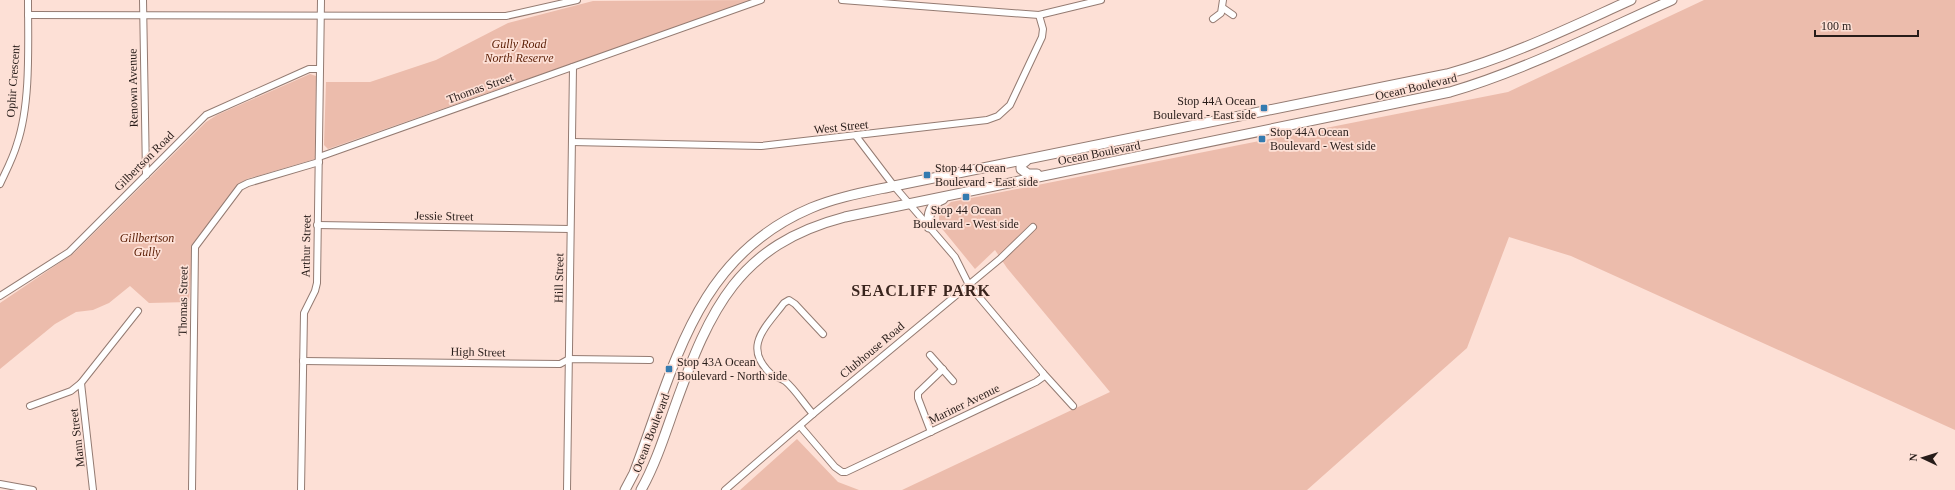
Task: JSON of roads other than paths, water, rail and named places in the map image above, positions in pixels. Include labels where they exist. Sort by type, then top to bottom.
[{"type":"main road","name":"Ocean Boulevard","points":[[625,490],[634,473],[685,337],[712,287],[728,267],[750,245],[788,218],[813,207],[838,199],[894,186],[1026,161],[1446,74],[1473,67],[1497,58],[1631,0]]},
{"type":"main road","name":"Ocean Boulevard","points":[[641,490],[661,447],[700,343],[724,297],[738,279],[776,245],[795,234],[826,222],[910,203],[1450,92],[1478,84],[1510,71],[1672,0]]},
{"type":"main road","points":[[1026,161],[1021,165],[1021,169],[1024,172],[1038,174],[1056,173]]},
{"type":"main road","points":[[929,226],[930,209],[934,204],[939,200],[964,192]]},
{"type":"street","name":"Ophir Crescent","points":[[0,184],[18,143],[23,115],[27,79],[28,0]]},
{"type":"street","name":"Renown Avenue","points":[[143,0],[146,175]]},
{"type":"street","name":"Arthur Street","points":[[301,490],[304,313],[315,291],[317,283],[321,0]]},
{"type":"street","points":[[28,15],[506,16],[577,0]]},
{"type":"street","name":"Thomas Street","points":[[192,490],[195,247],[240,186],[761,0]]},
{"type":"street","points":[[842,0],[1039,15],[1101,0]]},
{"type":"street","points":[[1213,19],[1220,15],[1223,8],[1223,0]]},
{"type":"street","points":[[1223,8],[1233,15]]},
{"type":"street","name":"West Street","points":[[572,142],[761,146],[987,120],[998,116],[1010,105],[1042,38],[1043,29],[1039,15]]},
{"type":"street","name":"Hill Street","points":[[567,490],[573,67]]},
{"type":"street","name":"Gilbertson Road","points":[[1,294],[69,252],[211,112],[309,69],[320,69]]},
{"type":"street","points":[[856,136],[894,186],[910,203],[954,257],[969,285],[1073,406]]},
{"type":"street","name":"Jessie Street","points":[[317,225],[570,229]]},
{"type":"street","name":"Clubhouse Road","points":[[725,490],[813,414],[969,285],[1033,228]]},
{"type":"street","points":[[813,414],[785,381],[772,375],[758,358],[756,349],[761,334],[784,303],[789,300],[795,304],[823,334]]},
{"type":"street","name":"Mann Street","points":[[30,406],[71,391],[81,383],[138,312]]},
{"type":"street","points":[[930,355],[953,381]]},
{"type":"street","name":"High Street","points":[[303,361],[560,364],[569,358],[650,360]]},
{"type":"street","points":[[931,432],[918,398],[918,393],[943,370]]},
{"type":"street","name":"Mariner Avenue","points":[[800,426],[835,467],[842,472],[1036,382],[1043,377],[1043,372]]},
{"type":"street","name":"Mann Street","points":[[81,383],[93,490]]},
{"type":"street","points":[[0,484],[32,490]]},
{"type":"place","name":"Stop 44A Ocean Boulevard - East side","points":[[1264,108]]},
{"type":"place","name":"Stop 44A Ocean Boulevard - West side","points":[[1262,139]]},
{"type":"place","name":"Stop 44 Ocean Boulevard - East side","points":[[927,175]]},
{"type":"place","name":"Stop 44 Ocean Boulevard - West side","points":[[966,197]]},
{"type":"place","name":"Stop 43A Ocean Boulevard - North side","points":[[669,369]]},
{"type":"district","name":"SEACLIFF PARK","points":[[921,290]]},
{"type":"park label","name":"Gully Road North Reserve","points":[[519,51]]},
{"type":"park label","name":"Gillbertson Gully","points":[[147,245]]}]
